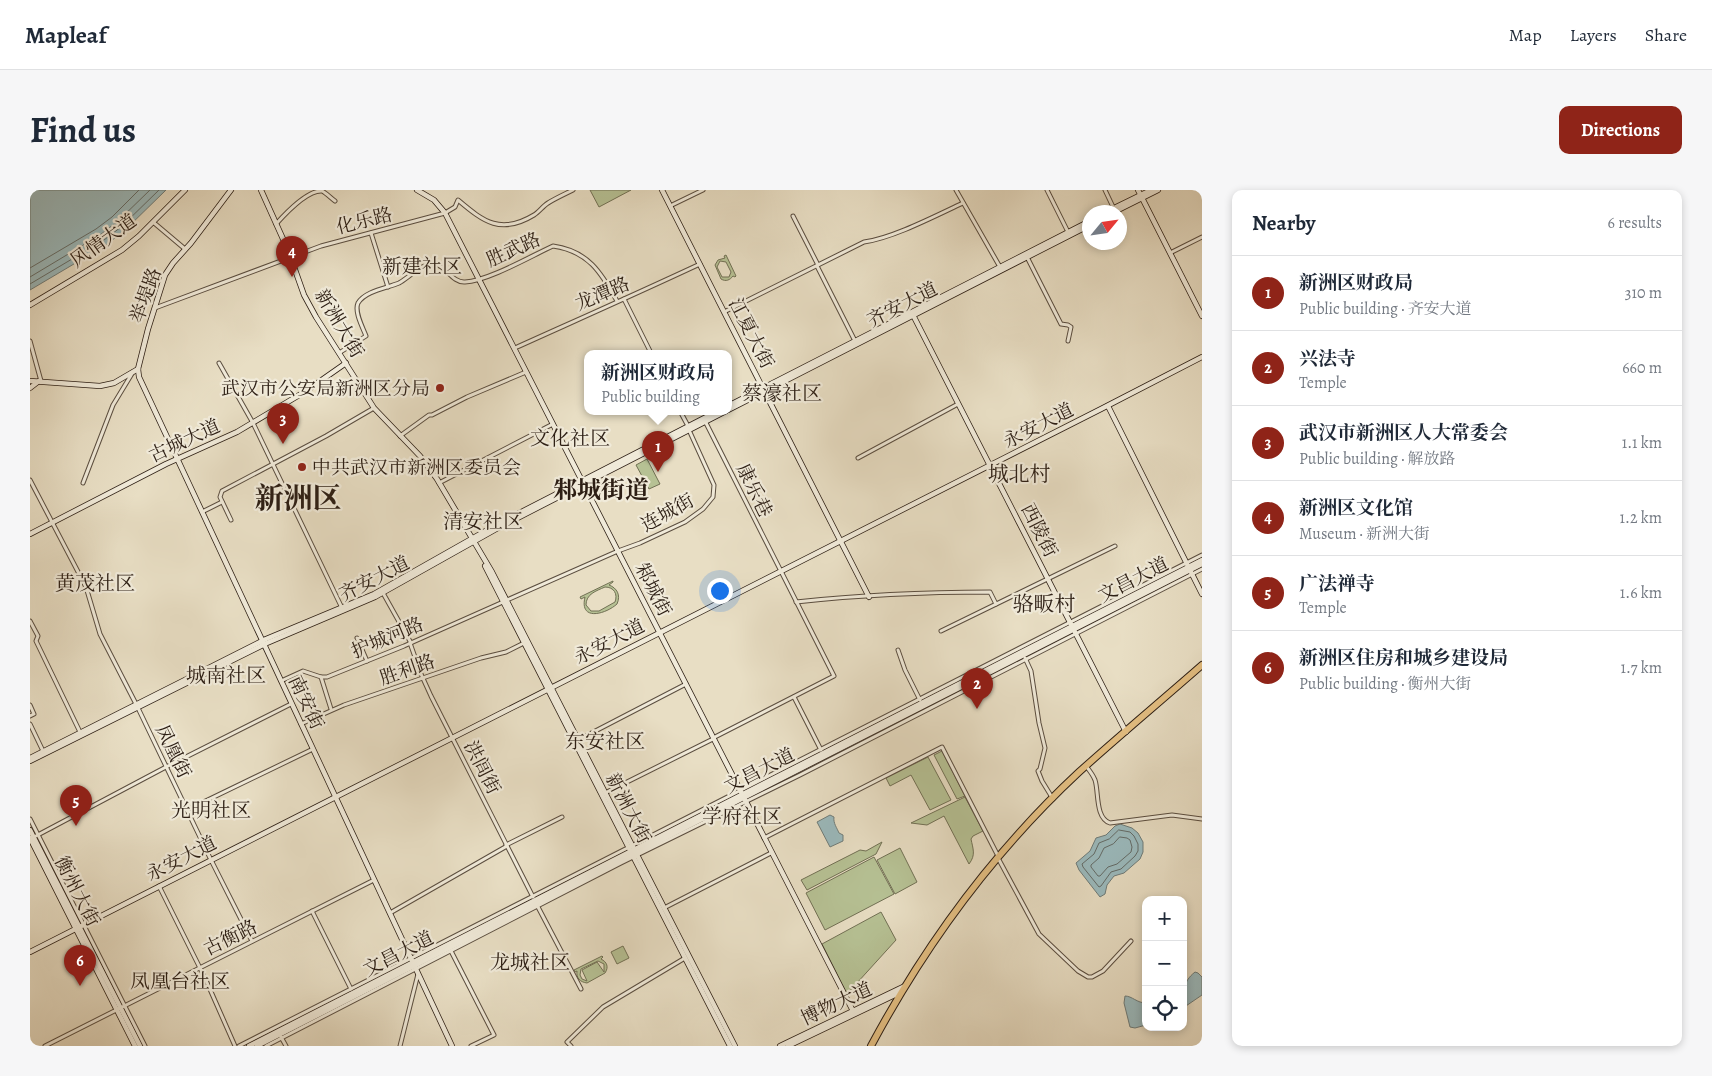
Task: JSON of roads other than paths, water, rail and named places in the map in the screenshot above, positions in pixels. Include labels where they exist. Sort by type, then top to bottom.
[{"type":"highway","points":[[871,1046],[903,989],[947,921],[998,857],[1086,766],[1202,665]]},
{"type":"main road","name":"风情大道","points":[[30,305],[111,258],[133,241],[185,190]]},
{"type":"main road","name":"举堤路","points":[[136,371],[167,271],[231,190]]},
{"type":"main road","name":"新洲大街","points":[[261,190],[312,310],[374,408],[420,456],[439,482],[482,557],[489,574],[505,601],[734,1046]]},
{"type":"main road","name":"邾城街","points":[[417,190],[434,200],[445,213],[853,1011]]},
{"type":"main road","name":"江夏大街","points":[[662,190],[869,597]]},
{"type":"main road","points":[[1123,205],[1150,190]]},
{"type":"main road","points":[[1140,194],[1158,190]]},
{"type":"main road","points":[[1140,194],[1202,316]]},
{"type":"main road","name":"齐安大道","points":[[732,407],[855,341],[1082,225]]},
{"type":"main road","name":"齐安大道","points":[[732,404],[764,390],[1082,229]]},
{"type":"main road","name":"西陵街","points":[[913,315],[1126,732]]},
{"type":"main road","name":"永安大道","points":[[30,952],[1202,357]]},
{"type":"main road","name":"古城大道","points":[[30,534],[254,423],[306,391],[346,363]]},
{"type":"main road","points":[[30,381],[103,386],[136,371]]},
{"type":"main road","name":"南安街","points":[[136,371],[452,1046]]},
{"type":"main road","points":[[30,388],[40,381]]},
{"type":"main road","points":[[1108,406],[1202,594]]},
{"type":"main road","name":"齐安大道","points":[[30,762],[136,706],[263,643],[381,590],[472,540],[711,415]]},
{"type":"main road","name":"齐安大道","points":[[688,428],[717,415]]},
{"type":"main road","name":"齐安大道","points":[[263,643],[383,593],[472,540]]},
{"type":"main road","name":"文昌大道","points":[[743,797],[822,752],[920,701],[1073,628],[1202,560]]},
{"type":"main road","name":"文昌大道","points":[[1189,568],[1202,564]]},
{"type":"main road","name":"新洲大街","points":[[505,601],[524,643],[605,793],[730,1046]]},
{"type":"main road","name":"文昌大道","points":[[257,1046],[281,1036],[633,852],[1025,657],[1073,628]]},
{"type":"main road","name":"齐安大道","points":[[30,758],[136,706]]},
{"type":"main road","name":"衡州大街","points":[[30,830],[140,1046]]},
{"type":"main road","name":"文昌大道","points":[[249,1046],[351,991],[451,950],[535,902]]},
{"type":"main road","name":"博物大道","points":[[780,1046],[903,989]]},
{"type":"main road","name":"博物大道","points":[[788,1046],[903,989]]},
{"type":"main road","name":"衡州大街","points":[[120,1007],[135,1046]]},
{"type":"street","name":"化乐路","points":[[154,308],[329,243],[445,213],[455,208],[458,200],[488,222],[499,226],[510,226],[533,216],[548,203],[573,190]]},
{"type":"street","points":[[670,206],[703,190]]},
{"type":"street","points":[[956,190],[1000,267]]},
{"type":"street","points":[[1047,190],[1068,232]]},
{"type":"street","points":[[1104,190],[1111,205]]},
{"type":"street","points":[[276,224],[300,200],[312,192],[323,192],[335,201]]},
{"type":"street","points":[[724,312],[864,242],[888,236],[963,203]]},
{"type":"street","points":[[793,216],[855,341]]},
{"type":"street","points":[[153,222],[185,249]]},
{"type":"street","points":[[371,233],[388,287]]},
{"type":"street","points":[[1170,253],[1202,237]]},
{"type":"street","name":"胜武路","points":[[339,353],[366,336],[357,310],[360,302],[370,294],[400,282],[418,270],[434,264],[462,282],[479,279],[553,246],[558,246],[588,259],[617,301]]},
{"type":"street","points":[[1027,257],[1061,324],[1068,325],[1071,328],[1068,341]]},
{"type":"street","name":"龙潭路","points":[[515,348],[700,264]]},
{"type":"street","points":[[624,299],[650,350]]},
{"type":"street","points":[[30,341],[40,381]]},
{"type":"street","points":[[219,363],[254,423],[342,608]]},
{"type":"street","points":[[83,483],[113,405],[136,371]]},
{"type":"street","points":[[400,436],[429,414],[432,415],[467,397],[527,372]]},
{"type":"street","points":[[858,458],[958,404]]},
{"type":"street","points":[[231,520],[219,495],[223,490],[374,408]]},
{"type":"street","name":"连城街","points":[[505,601],[689,519],[712,500],[713,483],[682,415]]},
{"type":"street","name":"康乐巷","points":[[706,421],[780,572],[834,676],[794,697]]},
{"type":"street","points":[[439,482],[553,423]]},
{"type":"street","name":"凤凰街","points":[[30,480],[86,587],[100,634],[210,860],[252,941]]},
{"type":"street","points":[[202,512],[222,502]]},
{"type":"street","points":[[941,632],[1115,546]]},
{"type":"street","points":[[1189,568],[1202,555]]},
{"type":"street","points":[[1189,568],[1202,569]]},
{"type":"street","points":[[796,602],[944,592],[990,592],[996,604]]},
{"type":"street","name":"洪闾街","points":[[383,593],[411,643],[423,678],[535,902],[581,989]]},
{"type":"street","name":"护城河路","points":[[280,681],[304,671],[321,677],[327,677],[411,643],[505,601]]},
{"type":"street","points":[[30,620],[38,636],[36,641],[80,732]]},
{"type":"street","points":[[357,638],[367,661]]},
{"type":"street","name":"胜利路","points":[[301,724],[331,710],[481,658],[504,653],[524,643]]},
{"type":"street","points":[[898,650],[920,701]]},
{"type":"street","points":[[1025,657],[1031,671],[1045,748],[1038,771],[1042,782],[1053,799]]},
{"type":"street","points":[[321,677],[331,710]]},
{"type":"street","points":[[578,740],[686,684]]},
{"type":"street","points":[[605,793],[794,697],[822,752]]},
{"type":"street","points":[[30,819],[34,837],[166,767],[292,704]]},
{"type":"street","points":[[30,705],[34,714],[30,716]]},
{"type":"street","points":[[30,724],[44,751]]},
{"type":"street","points":[[764,838],[942,747],[1039,934],[1083,974],[1092,977],[1101,972],[1131,941]]},
{"type":"street","points":[[186,810],[313,749]]},
{"type":"street","points":[[1086,766],[1095,779],[1101,816],[1106,822],[1172,815],[1202,819]]},
{"type":"street","points":[[390,913],[507,845],[562,817]]},
{"type":"street","points":[[664,908],[772,854]]},
{"type":"street","name":"古衡路","points":[[44,1046],[374,880]]},
{"type":"street","points":[[159,886],[200,967],[235,1046]]},
{"type":"street","points":[[239,1046],[351,991],[312,911]]},
{"type":"street","points":[[451,950],[494,1035],[471,1046]]},
{"type":"street","points":[[571,1046],[566,1042],[604,1007],[685,958]]},
{"type":"street","points":[[400,1046],[415,966]]},
{"type":"street","points":[[120,1007],[145,1046]]},
{"type":"street","points":[[266,1046],[281,1036],[286,1046]]},
{"type":"water","points":[[30,190],[166,190],[124,231],[106,245],[30,290]]},
{"type":"water","points":[[830,815],[834,817],[839,833],[843,835],[843,841],[830,847],[817,822]]},
{"type":"water","points":[[1120,824],[1132,828],[1138,833],[1143,842],[1143,852],[1140,859],[1124,873],[1114,876],[1107,885],[1105,894],[1100,897],[1079,870],[1076,863],[1090,851],[1096,838],[1106,835],[1115,826]]},
{"type":"water","points":[[1195,972],[1202,977],[1202,995],[1187,1005],[1187,981]]},
{"type":"water","points":[[1125,996],[1142,1002],[1142,1026],[1130,1027],[1124,1003]]},
{"type":"place","name":"新洲区文化馆","points":[[292,277]]},
{"type":"place","name":"武汉市公安局新洲区分局","points":[[440,388]]},
{"type":"place","name":"武汉市新洲区人大常委会","points":[[283,444]]},
{"type":"place","name":"中共武汉市新洲区委员会","points":[[302,467]]},
{"type":"place","name":"新洲区财政局","points":[[658,472]]},
{"type":"place","name":"兴法寺","points":[[977,709]]},
{"type":"place","name":"广法禅寺","points":[[76,826]]},
{"type":"place","name":"新洲区住房和城乡建设局","points":[[80,986]]},
{"type":"district","name":"新建社区","points":[[422,266]]},
{"type":"district","name":"蔡濠社区","points":[[782,393]]},
{"type":"district","name":"文化社区","points":[[570,438]]},
{"type":"district","name":"城北村","points":[[1019,474]]},
{"type":"district","name":"邾城街道","points":[[601,490]]},
{"type":"district","name":"新洲区","points":[[298,498]]},
{"type":"district","name":"清安社区","points":[[483,521]]},
{"type":"district","name":"黄茂社区","points":[[95,583]]},
{"type":"district","name":"骆畈村","points":[[1044,604]]},
{"type":"district","name":"城南社区","points":[[226,675]]},
{"type":"district","name":"东安社区","points":[[605,741]]},
{"type":"district","name":"光明社区","points":[[211,810]]},
{"type":"district","name":"学府社区","points":[[742,816]]},
{"type":"district","name":"龙城社区","points":[[530,962]]},
{"type":"district","name":"凤凰台社区","points":[[180,981]]}]
